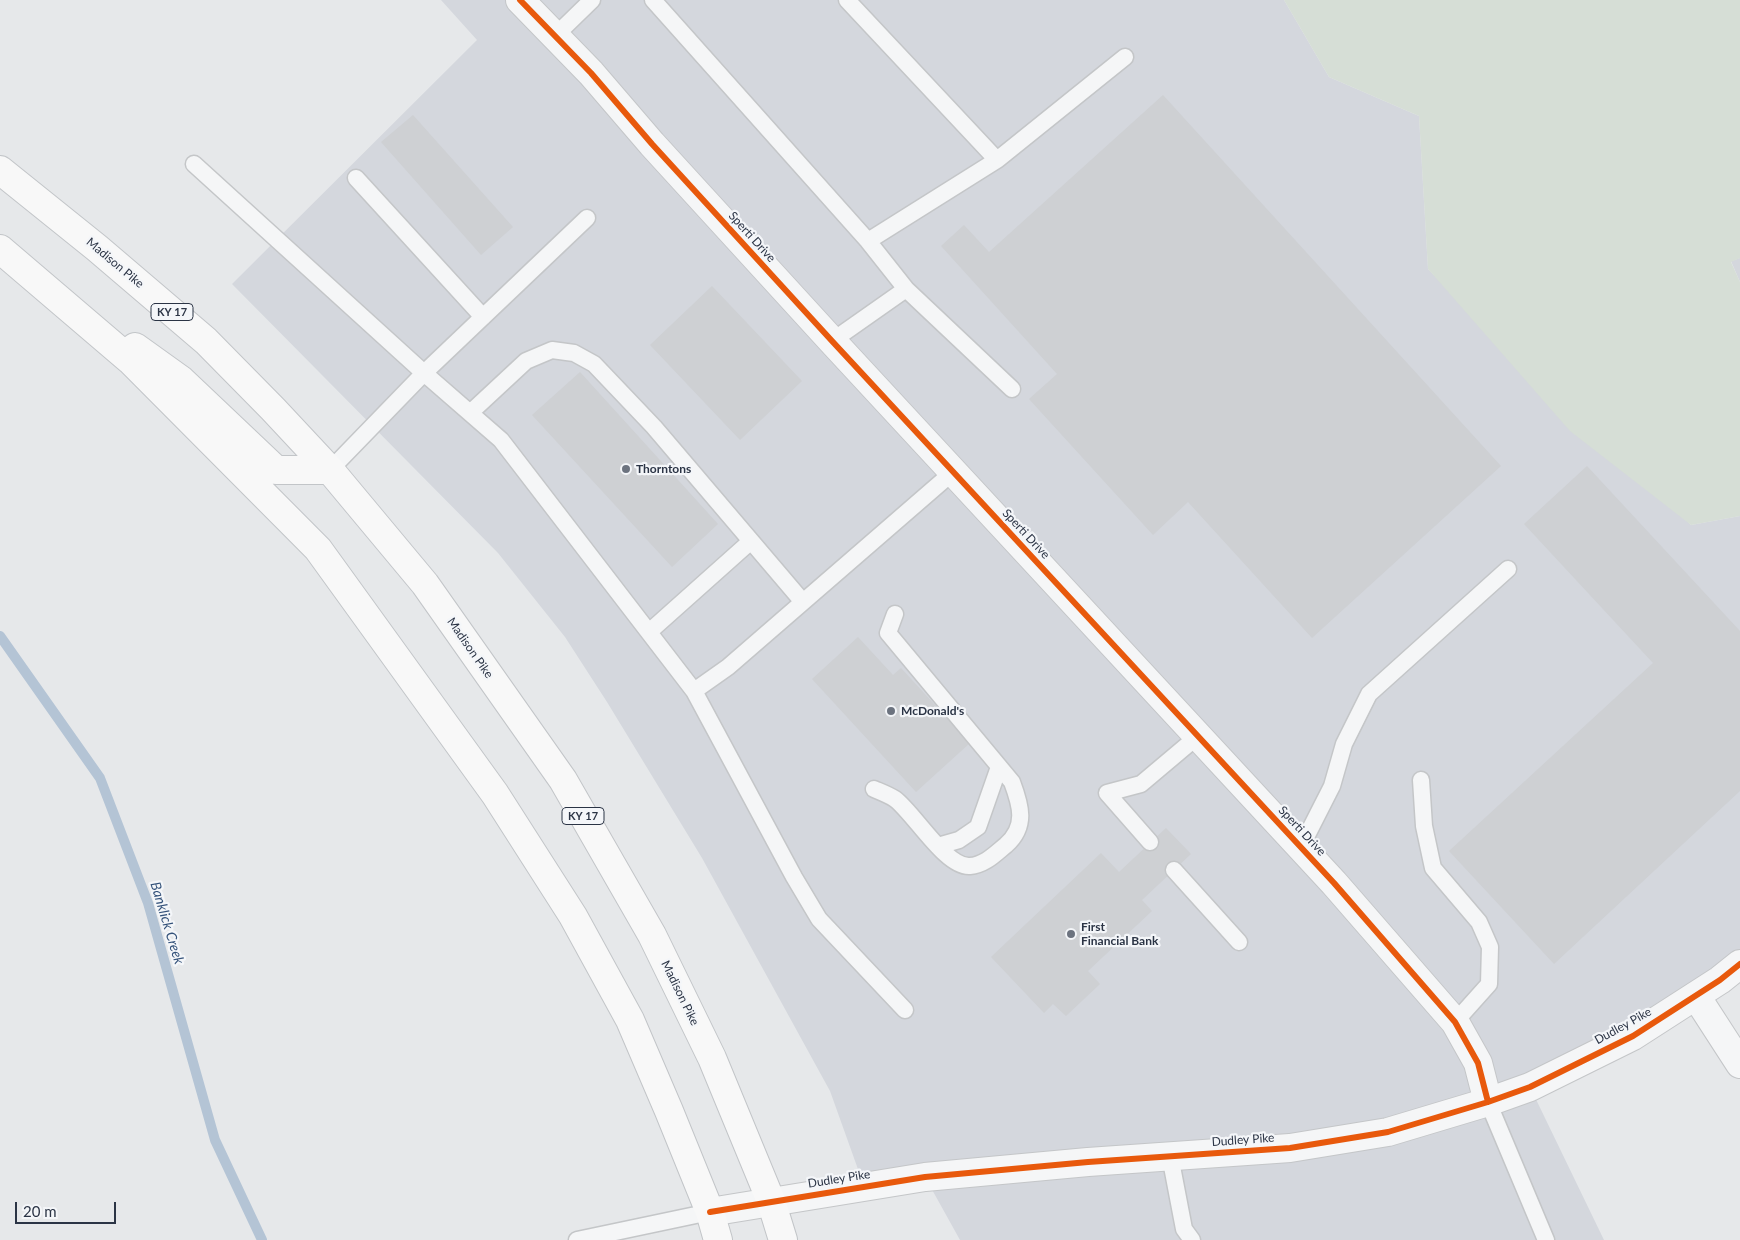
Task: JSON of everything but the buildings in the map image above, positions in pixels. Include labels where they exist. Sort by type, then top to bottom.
[{"type":"main road","name":"Madison Pike","points":[[0,170],[97,248],[206,341],[330,470],[425,584],[563,780],[652,935],[712,1058],[771,1201],[783,1240]]},
{"type":"main road","points":[[0,249],[130,360],[324,557],[495,794],[573,916],[630,1020],[710,1212],[718,1240]]},
{"type":"main road","points":[[25,270],[182,380],[276,470],[330,470]]},
{"type":"street","name":"Sperti Drive","points":[[520,0],[591,73],[652,144],[832,341],[1301,847],[1455,1022],[1478,1063],[1488,1102]]},
{"type":"street","name":"Dudley Pike","points":[[710,1212],[925,1177],[1088,1162],[1290,1148],[1388,1132],[1488,1102],[1530,1087],[1633,1036],[1720,980],[1740,964]]},
{"type":"street","points":[[1696,996],[1740,1064]]},
{"type":"lane","points":[[554,36],[592,0]]},
{"type":"lane","points":[[653,0],[868,241],[906,289],[1012,389]]},
{"type":"lane","points":[[847,0],[997,160]]},
{"type":"lane","points":[[868,241],[997,160],[1125,57]]},
{"type":"lane","points":[[194,164],[424,373],[501,440],[694,691],[794,877],[819,919],[905,1010]]},
{"type":"lane","points":[[356,178],[483,317]]},
{"type":"lane","points":[[330,470],[424,373],[587,218]]},
{"type":"lane","points":[[832,341],[906,289]]},
{"type":"lane","points":[[470,413],[526,361],[552,350],[574,353],[594,364],[640,413],[803,602]]},
{"type":"lane","points":[[694,691],[728,667],[953,472]]},
{"type":"lane","points":[[649,632],[752,542]]},
{"type":"lane","points":[[1301,847],[1332,786],[1344,744],[1369,694],[1508,569]]},
{"type":"lane","points":[[874,789],[895,799],[938,846],[957,863],[970,866],[988,860],[1014,838],[1021,822],[1018,799],[1012,782],[888,633],[895,614]]},
{"type":"lane","points":[[1150,842],[1107,793],[1141,784],[1198,736]]},
{"type":"lane","points":[[938,846],[959,840],[978,827],[999,766]]},
{"type":"lane","points":[[1421,780],[1424,826],[1433,868],[1479,922],[1490,947],[1489,984],[1455,1022]]},
{"type":"lane","points":[[1174,870],[1239,942]]},
{"type":"lane","points":[[1488,1102],[1546,1240]]},
{"type":"lane","points":[[1170,1156],[1184,1228],[1192,1240]]},
{"type":"lane","points":[[578,1240],[710,1212]]},
{"type":"shaded area","points":[[441,0],[1284,0],[1329,77],[1419,116],[1428,269],[1691,525],[1740,516],[1740,964],[1530,1087],[1604,1240],[960,1240],[925,1177],[864,1186],[830,1091],[702,858],[565,637],[498,553],[232,284],[477,40]]},
{"type":"shaded area","points":[[1284,0],[1740,0],[1740,258],[1731,262],[1740,282],[1740,516],[1691,525],[1570,431],[1428,269],[1419,116],[1329,77]]},
{"type":"shaded area","points":[[1740,258],[1740,282],[1731,261]]},
{"type":"waterway","name":"Banklick Creek","points":[[0,636],[100,778],[148,903],[215,1140],[262,1240]]},
{"type":"cycle path","points":[[520,0],[591,73],[652,144],[832,341],[1334,883],[1455,1022],[1478,1063],[1488,1102]]},
{"type":"cycle path","points":[[710,1212],[925,1177],[1088,1162],[1290,1148],[1388,1132],[1488,1102],[1530,1087],[1633,1036],[1720,980],[1740,964]]},
{"type":"place","name":"Thorntons","points":[[626,469]]},
{"type":"place","name":"McDonald's","points":[[891,711]]},
{"type":"place","name":"First Financial Bank","points":[[1071,934]]}]
